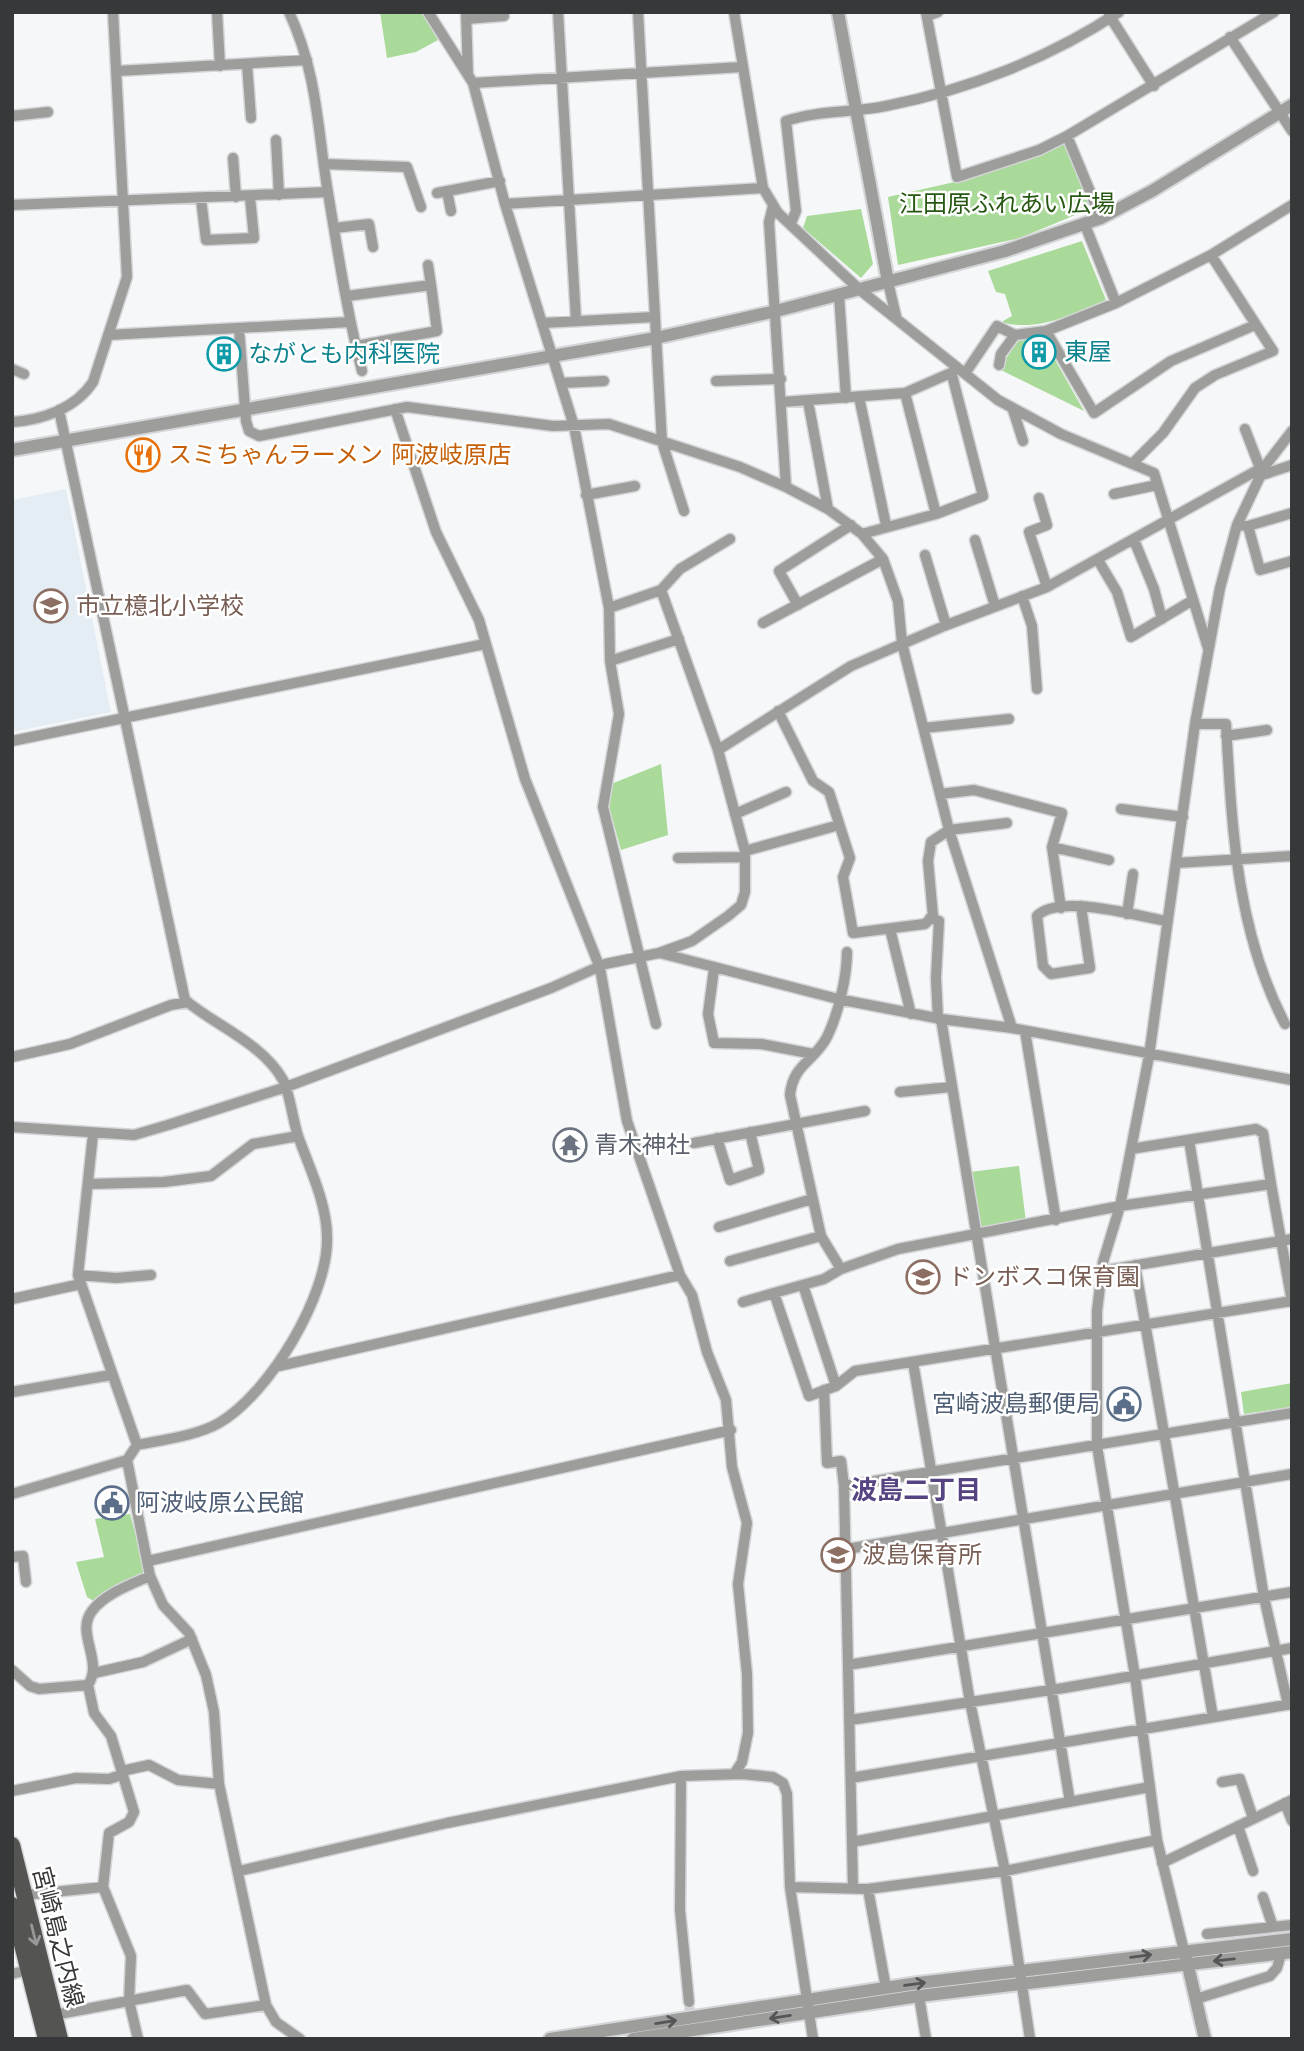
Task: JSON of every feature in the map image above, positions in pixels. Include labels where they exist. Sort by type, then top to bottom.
[{"type":"main road","name":"宮崎島之内線","points":[[12,1845],[18,1900],[20,1972],[46,2039]]},
{"type":"main road","name":"宮崎島之内線","points":[[18,1900],[60,2039]]},
{"type":"street","points":[[12,422],[59,410],[87,392],[93,382],[127,277],[113,12]]},
{"type":"street","points":[[217,12],[220,66]]},
{"type":"street","points":[[289,12],[303,42],[307,60],[350,322],[362,371]]},
{"type":"street","points":[[428,12],[470,79]]},
{"type":"street","points":[[558,12],[576,320]]},
{"type":"street","points":[[638,12],[662,442],[684,511]]},
{"type":"street","points":[[734,12],[763,188],[774,206],[860,290],[896,316],[954,370],[966,372],[1013,410],[1154,473],[1209,648]]},
{"type":"street","points":[[838,12],[896,316]]},
{"type":"street","points":[[938,12],[926,14],[957,177],[1039,150],[1067,136],[1210,53],[1230,37],[1274,12]]},
{"type":"street","points":[[791,223],[796,211],[786,121],[812,112],[858,112],[940,96],[1065,43],[1113,14],[1154,86]]},
{"type":"street","points":[[504,16],[466,15],[470,79],[505,204],[574,426],[609,608],[610,661],[619,714],[619,730],[603,791],[603,807],[642,955],[656,1024]]},
{"type":"street","points":[[1230,37],[1292,131]]},
{"type":"street","points":[[118,71],[307,60]]},
{"type":"street","points":[[247,64],[251,118]]},
{"type":"street","points":[[470,79],[641,74],[742,67]]},
{"type":"street","points":[[12,453],[553,354],[656,338],[776,311],[1005,251],[1101,218],[1152,191],[1292,105]]},
{"type":"street","points":[[12,116],[48,112]]},
{"type":"street","points":[[1067,136],[1101,218]]},
{"type":"street","points":[[276,140],[279,195]]},
{"type":"street","points":[[233,158],[236,197]]},
{"type":"street","points":[[324,164],[407,167],[421,207]]},
{"type":"street","points":[[451,211],[442,192],[499,181]]},
{"type":"street","points":[[505,204],[763,188]]},
{"type":"street","points":[[12,205],[328,192]]},
{"type":"street","points":[[201,199],[206,240],[254,238],[250,197]]},
{"type":"street","points":[[966,372],[998,326],[1015,335],[1046,331],[1116,303],[1211,254],[1292,205]]},
{"type":"street","points":[[774,206],[769,222],[786,487]]},
{"type":"street","points":[[335,228],[369,224],[373,247]]},
{"type":"street","points":[[1085,225],[1116,303]]},
{"type":"street","points":[[1132,464],[1163,433],[1195,388],[1215,375],[1273,351],[1211,254]]},
{"type":"street","points":[[356,346],[438,331],[428,265]]},
{"type":"street","points":[[347,296],[431,285]]},
{"type":"street","points":[[839,295],[846,398]]},
{"type":"street","points":[[543,323],[654,317]]},
{"type":"street","points":[[108,335],[350,322]]},
{"type":"street","points":[[1046,331],[1094,413],[1171,361],[1255,325]]},
{"type":"street","points":[[239,328],[244,411],[249,431],[259,436],[407,407],[501,421],[574,426],[609,424],[786,487],[828,509],[862,534],[883,559],[898,601],[902,643],[949,830],[1012,1028]]},
{"type":"street","points":[[999,365],[1001,354],[1015,335]]},
{"type":"street","points":[[12,369],[24,374]]},
{"type":"street","points":[[782,402],[905,393],[954,370]]},
{"type":"street","points":[[862,534],[886,525],[936,514],[983,496],[954,370]]},
{"type":"street","points":[[716,381],[781,379]]},
{"type":"street","points":[[561,383],[604,381]]},
{"type":"street","points":[[905,393],[936,514]]},
{"type":"street","points":[[859,397],[886,525]]},
{"type":"street","points":[[808,401],[828,509]]},
{"type":"street","points":[[394,409],[436,532],[479,620],[525,779],[600,968],[626,1118],[680,1275],[692,1295],[707,1352],[726,1401],[731,1430],[732,1467],[747,1523],[738,1584],[747,1674],[748,1733],[742,1762],[734,1774]]},
{"type":"street","points":[[12,1494],[127,1460],[137,1445],[217,1424],[245,1402],[279,1366],[325,1266],[327,1253],[327,1233],[318,1192],[298,1136],[286,1087],[261,1055],[188,1002],[59,410]]},
{"type":"street","points":[[1013,410],[1023,441]]},
{"type":"street","points":[[1245,429],[1262,470]]},
{"type":"street","points":[[1205,2039],[1157,1840],[1143,1728],[1097,1446],[1097,1334],[1102,1271],[1120,1206],[1149,1056],[1195,724],[1209,648],[1242,526],[1262,470],[1292,431]]},
{"type":"street","points":[[718,750],[851,666],[946,625],[1047,587],[1262,470],[1292,465]]},
{"type":"street","points":[[1114,494],[1157,485]]},
{"type":"street","points":[[586,495],[635,486]]},
{"type":"street","points":[[1040,498],[1047,525],[1029,532],[1047,587]]},
{"type":"street","points":[[1242,526],[1292,513]]},
{"type":"street","points":[[798,605],[779,571],[850,525]]},
{"type":"street","points":[[1242,526],[1260,570],[1292,561]]},
{"type":"street","points":[[609,608],[661,590],[680,569],[730,539]]},
{"type":"street","points":[[975,540],[995,606]]},
{"type":"street","points":[[1134,540],[1154,589],[1162,619]]},
{"type":"street","points":[[925,555],[946,625]]},
{"type":"street","points":[[764,623],[883,559]]},
{"type":"street","points":[[1098,560],[1117,592],[1131,637],[1193,600]]},
{"type":"street","points":[[12,1127],[134,1135],[286,1087],[600,968],[642,955],[659,953],[692,941],[741,905],[747,880],[735,814],[718,750],[661,590]]},
{"type":"street","points":[[1022,596],[1032,626],[1037,689]]},
{"type":"street","points":[[610,661],[679,639]]},
{"type":"street","points":[[12,741],[485,644]]},
{"type":"street","points":[[778,711],[813,781],[829,792],[850,858],[843,877],[853,933],[925,924],[933,916],[928,861],[931,842],[949,830],[1007,823]]},
{"type":"street","points":[[925,729],[1009,719]]},
{"type":"street","points":[[1195,724],[1226,724],[1234,860],[1264,983],[1285,1024]]},
{"type":"street","points":[[1226,736],[1267,730]]},
{"type":"street","points":[[940,794],[974,790],[1062,813],[1052,847],[1061,908]]},
{"type":"street","points":[[735,814],[786,792]]},
{"type":"street","points":[[1121,809],[1182,817]]},
{"type":"street","points":[[678,858],[744,854],[839,825]]},
{"type":"street","points":[[1052,847],[1109,860]]},
{"type":"street","points":[[1176,863],[1292,856]]},
{"type":"street","points":[[1127,914],[1133,874]]},
{"type":"street","points":[[1081,906],[1090,968],[1051,974],[1043,966],[1037,916],[1042,911],[1081,906],[1167,921]]},
{"type":"street","points":[[930,918],[939,921],[936,978],[939,1019],[1070,1802]]},
{"type":"street","points":[[890,929],[911,1014]]},
{"type":"street","points":[[841,1269],[821,1236],[790,1095],[791,1078],[826,1039],[838,999],[847,952]]},
{"type":"street","points":[[659,953],[713,969],[911,1014],[1012,1028],[1149,1056],[1292,1080]]},
{"type":"street","points":[[713,969],[708,1014],[714,1043],[761,1044],[813,1054]]},
{"type":"street","points":[[12,1058],[70,1044],[171,1005],[188,1002]]},
{"type":"street","points":[[1025,1031],[1056,1220]]},
{"type":"street","points":[[900,1092],[951,1087]]},
{"type":"street","points":[[694,1143],[865,1111]]},
{"type":"street","points":[[774,1293],[809,1396],[836,1386],[855,1371],[1292,1302],[1286,1240],[1271,1184],[1263,1133],[1256,1129],[1131,1149]]},
{"type":"street","points":[[718,1138],[730,1180],[759,1170],[750,1132]]},
{"type":"street","points":[[93,1134],[80,1280],[137,1445]]},
{"type":"street","points":[[90,1184],[164,1182],[211,1176],[253,1144],[298,1136]]},
{"type":"street","points":[[851,1778],[1290,1704],[1264,1597],[1189,1140]]},
{"type":"street","points":[[743,1302],[824,1279],[841,1269],[898,1249],[1120,1206],[1271,1184]]},
{"type":"street","points":[[719,1227],[812,1199]]},
{"type":"street","points":[[730,1261],[821,1236]]},
{"type":"street","points":[[1102,1271],[1286,1240]]},
{"type":"street","points":[[1135,1265],[1213,1717]]},
{"type":"street","points":[[12,1298],[80,1280],[151,1275]]},
{"type":"street","points":[[279,1366],[680,1275]]},
{"type":"street","points":[[803,1285],[836,1386]]},
{"type":"street","points":[[913,1362],[970,1702],[1005,1871],[1030,2039]]},
{"type":"street","points":[[12,1392],[111,1375]]},
{"type":"street","points":[[824,1390],[827,1464],[841,1461],[844,1486],[853,1888]]},
{"type":"street","points":[[844,1486],[1292,1413]]},
{"type":"street","points":[[148,1561],[731,1430]]},
{"type":"street","points":[[127,1460],[150,1576],[163,1605],[192,1639],[206,1675],[214,1712],[219,1784],[266,2005],[276,2022],[300,2039]]},
{"type":"street","points":[[847,1549],[1292,1474]]},
{"type":"street","points":[[12,1557],[23,1556],[26,1583]]},
{"type":"street","points":[[138,2039],[129,2001],[131,1956],[103,1887],[108,1833],[133,1817],[111,1736],[94,1713],[88,1685],[94,1672],[86,1625],[91,1612],[113,1595],[150,1576]]},
{"type":"street","points":[[848,1665],[1292,1592]]},
{"type":"street","points":[[94,1672],[144,1662],[192,1639]]},
{"type":"street","points":[[850,1720],[1051,1690],[1292,1648]]},
{"type":"street","points":[[12,1670],[30,1686],[39,1689],[88,1685]]},
{"type":"street","points":[[12,1791],[81,1777],[109,1779],[149,1765],[158,1767],[178,1780],[219,1784]]},
{"type":"street","points":[[239,1871],[447,1823],[681,1776],[734,1774],[773,1777],[783,1783],[790,1820],[790,1887],[813,2039]]},
{"type":"street","points":[[681,1776],[680,1910],[689,2002]]},
{"type":"street","points":[[1222,1782],[1240,1779],[1253,1818]]},
{"type":"street","points":[[852,1842],[1150,1787]]},
{"type":"street","points":[[1161,1863],[1289,1801],[1292,1821]]},
{"type":"street","points":[[1238,1826],[1253,1871]]},
{"type":"street","points":[[790,1887],[868,1889],[1005,1871],[1157,1840]]},
{"type":"street","points":[[18,1900],[103,1887]]},
{"type":"street","points":[[868,1889],[886,1989]]},
{"type":"street","points":[[1263,1897],[1273,1927]]},
{"type":"street","points":[[1207,1934],[1292,1925]]},
{"type":"street","points":[[550,2039],[808,1999],[1292,1939]]},
{"type":"street","points":[[633,2039],[919,1996],[1286,1953]]},
{"type":"street","points":[[1196,1999],[1270,1976],[1286,1953]]},
{"type":"street","points":[[54,2015],[187,1990],[205,2014],[266,2005]]},
{"type":"street","points":[[919,1996],[926,2039]]},
{"type":"shaded area","name":"市立檍北小学校","points":[[66,489],[111,712],[12,732],[12,500]]},
{"type":"green space","points":[[380,12],[422,12],[438,40],[416,52],[387,58]]},
{"type":"green space","name":"江田原ふれあい広場","points":[[1064,144],[1092,208],[1020,238],[898,265],[888,197],[959,181]]},
{"type":"green space","name":"江田原ふれあい広場","points":[[861,209],[873,264],[861,278],[803,228],[807,216]]},
{"type":"green space","name":"江田原ふれあい広場","points":[[1082,241],[1106,300],[1044,323],[1004,323],[1003,321],[1012,316],[1005,294],[996,292],[988,271]]},
{"type":"green space","points":[[1042,337],[1084,411],[999,369],[1018,341]]},
{"type":"green space","points":[[661,764],[668,835],[621,850],[605,792],[611,784]]},
{"type":"green space","points":[[1019,1166],[1026,1222],[978,1229],[970,1172]]},
{"type":"green space","points":[[1292,1383],[1292,1407],[1244,1414],[1241,1392]]},
{"type":"green space","points":[[130,1514],[147,1575],[105,1591],[95,1602],[87,1597],[76,1562],[104,1557],[95,1519]]},
{"type":"tunnel","points":[[689,2002],[692,2039]]},
{"type":"place","name":"東屋","points":[[1039,352]]},
{"type":"place","name":"ながとも内科医院","points":[[224,354]]},
{"type":"place","name":"スミちゃんラーメン 阿波岐原店","points":[[143,455]]},
{"type":"place","name":"市立檍北小学校","points":[[51,606]]},
{"type":"place","name":"青木神社","points":[[570,1145]]},
{"type":"place","name":"ドンボスコ保育園","points":[[923,1277]]},
{"type":"place","name":"宮崎波島郵便局","points":[[1124,1404]]},
{"type":"place","name":"阿波岐原公民館","points":[[112,1503]]},
{"type":"place","name":"波島保育所","points":[[838,1555]]},
{"type":"district","name":"波島二丁目","points":[[916,1490]]}]
